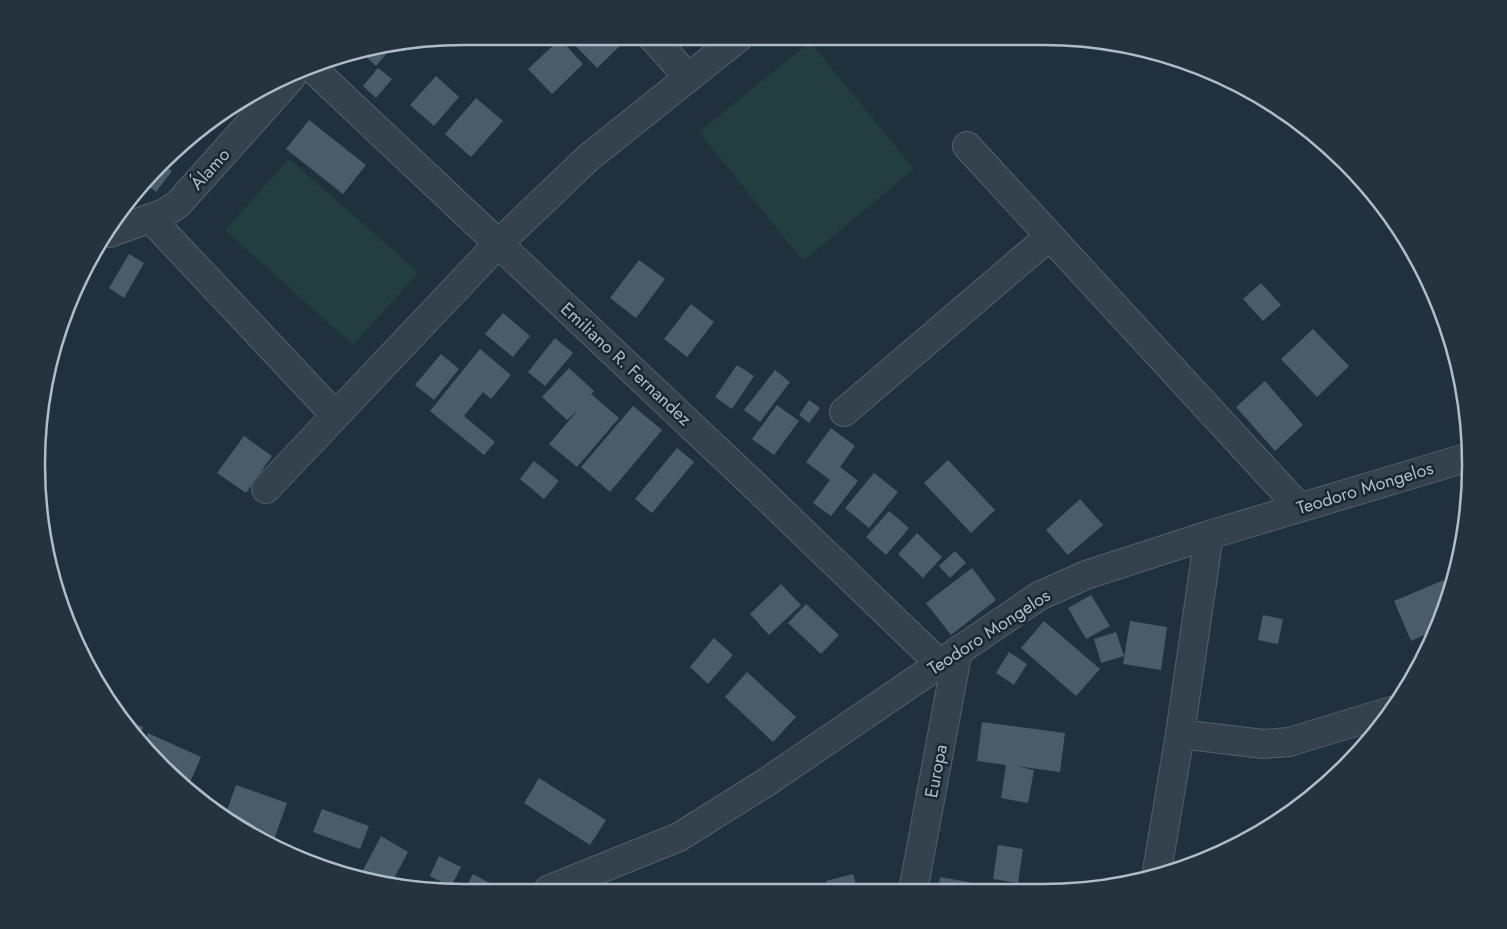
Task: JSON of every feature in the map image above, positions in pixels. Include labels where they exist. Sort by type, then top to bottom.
[{"type":"street","points":[[659,45],[688,77]]},
{"type":"street","points":[[266,489],[498,244],[588,158],[729,45]]},
{"type":"street","name":"Emiliano R. Fernandez","points":[[316,72],[498,244],[949,656]]},
{"type":"street","name":"Álamo","points":[[117,230],[165,212],[178,204],[284,86]]},
{"type":"street","points":[[967,146],[1299,507]]},
{"type":"street","points":[[150,218],[335,415]]},
{"type":"street","points":[[844,412],[1050,236]]},
{"type":"street","name":"Teodoro Mongelos","points":[[563,884],[678,837],[765,783],[1039,596],[1086,575],[1209,535],[1462,459]]},
{"type":"street","points":[[1158,868],[1180,734],[1209,535]]},
{"type":"street","name":"Europa","points":[[914,884],[949,656]]},
{"type":"street","points":[[1180,734],[1262,744],[1289,742],[1379,715]]},
{"type":"green space","points":[[807,45],[813,45],[914,169],[803,261],[699,132]]},
{"type":"green space","points":[[289,159],[417,271],[415,272],[417,274],[353,345],[225,230]]},
{"type":"building","points":[[554,45],[566,45],[583,64],[552,94],[528,69]]},
{"type":"building","points":[[575,45],[621,45],[597,68]]},
{"type":"building","points":[[387,52],[376,66],[366,57]]},
{"type":"building","points":[[378,68],[392,79],[376,98],[363,86]]},
{"type":"building","points":[[436,76],[459,97],[434,126],[410,105]]},
{"type":"building","points":[[476,98],[503,121],[471,157],[445,134]]},
{"type":"building","points":[[309,120],[366,165],[343,194],[286,149]]},
{"type":"building","points":[[168,168],[172,171],[156,192],[150,187]]},
{"type":"building","points":[[129,254],[144,263],[124,298],[109,288]]},
{"type":"building","points":[[639,260],[665,279],[636,318],[610,298]]},
{"type":"building","points":[[1261,283],[1281,305],[1263,321],[1243,299]]},
{"type":"building","points":[[691,304],[714,322],[687,357],[664,339]]},
{"type":"building","points":[[503,313],[530,336],[513,357],[485,334]]},
{"type":"building","points":[[1313,329],[1349,366],[1317,397],[1281,359]]},
{"type":"building","points":[[555,338],[573,353],[545,386],[528,372]]},
{"type":"building","points":[[480,349],[511,375],[491,399],[483,392],[464,416],[495,442],[484,455],[430,411]]},
{"type":"building","points":[[441,354],[459,369],[434,400],[415,385]]},
{"type":"building","points":[[737,365],[754,376],[732,409],[715,397]]},
{"type":"building","points":[[569,368],[594,391],[591,394],[619,418],[577,467],[549,444],[578,410],[567,420],[542,397]]},
{"type":"building","points":[[775,370],[790,382],[760,422],[744,410]]},
{"type":"building","points":[[1265,381],[1303,425],[1275,451],[1236,407]]},
{"type":"building","points":[[809,400],[820,408],[809,423],[799,415]]},
{"type":"building","points":[[777,405],[799,421],[774,455],[752,439]]},
{"type":"building","points":[[633,406],[662,430],[610,492],[581,467]]},
{"type":"building","points":[[831,428],[855,446],[840,467],[858,481],[831,516],[813,503],[830,480],[806,462]]},
{"type":"building","points":[[244,436],[272,456],[246,493],[217,473]]},
{"type":"building","points":[[677,448],[694,462],[652,513],[635,499]]},
{"type":"building","points":[[948,460],[995,510],[971,533],[924,483]]},
{"type":"building","points":[[534,461],[559,481],[544,499],[520,479]]},
{"type":"building","points":[[874,473],[898,492],[869,528],[845,508]]},
{"type":"building","points":[[1080,499],[1103,525],[1068,555],[1046,530]]},
{"type":"building","points":[[889,511],[909,528],[886,555],[866,537]]},
{"type":"building","points":[[917,533],[942,557],[923,578],[898,554]]},
{"type":"building","points":[[955,551],[966,563],[950,578],[939,566]]},
{"type":"building","points":[[972,568],[996,600],[951,635],[926,603]]},
{"type":"building","points":[[1444,580],[1445,583],[1440,599],[1426,634],[1411,641],[1394,601]]},
{"type":"building","points":[[781,584],[801,605],[769,635],[750,614]]},
{"type":"building","points":[[1091,595],[1110,626],[1086,639],[1068,608]]},
{"type":"building","points":[[806,604],[839,635],[821,654],[788,623]]},
{"type":"building","points":[[1263,615],[1283,619],[1278,644],[1258,640]]},
{"type":"building","points":[[1044,621],[1100,669],[1076,696],[1021,648]]},
{"type":"building","points":[[1130,621],[1167,627],[1161,670],[1123,664]]},
{"type":"building","points":[[1116,632],[1124,656],[1101,663],[1094,639]]},
{"type":"building","points":[[714,638],[733,655],[708,684],[690,667]]},
{"type":"building","points":[[1009,652],[1027,664],[1014,685],[996,673]]},
{"type":"building","points":[[747,672],[796,717],[773,742],[725,697]]},
{"type":"building","points":[[982,722],[1065,733],[1060,772],[1016,766],[1034,770],[1028,803],[1001,798],[1006,765],[977,761]]},
{"type":"building","points":[[135,724],[143,727],[141,732]]},
{"type":"building","points":[[148,733],[201,757],[190,782],[168,761],[146,738]]},
{"type":"building","points":[[539,778],[606,820],[590,845],[524,803]]},
{"type":"building","points":[[236,785],[287,803],[274,838],[227,810]]},
{"type":"building","points":[[322,809],[369,826],[360,849],[313,832]]},
{"type":"building","points":[[381,836],[408,852],[394,878],[362,871]]},
{"type":"building","points":[[998,845],[1023,849],[1018,883],[993,879]]},
{"type":"building","points":[[439,856],[461,867],[453,884],[444,883],[430,876]]},
{"type":"building","points":[[473,874],[491,884],[468,884]]},
{"type":"building","points":[[853,874],[856,884],[827,884],[826,881]]},
{"type":"building","points":[[940,877],[979,884],[939,884]]}]
